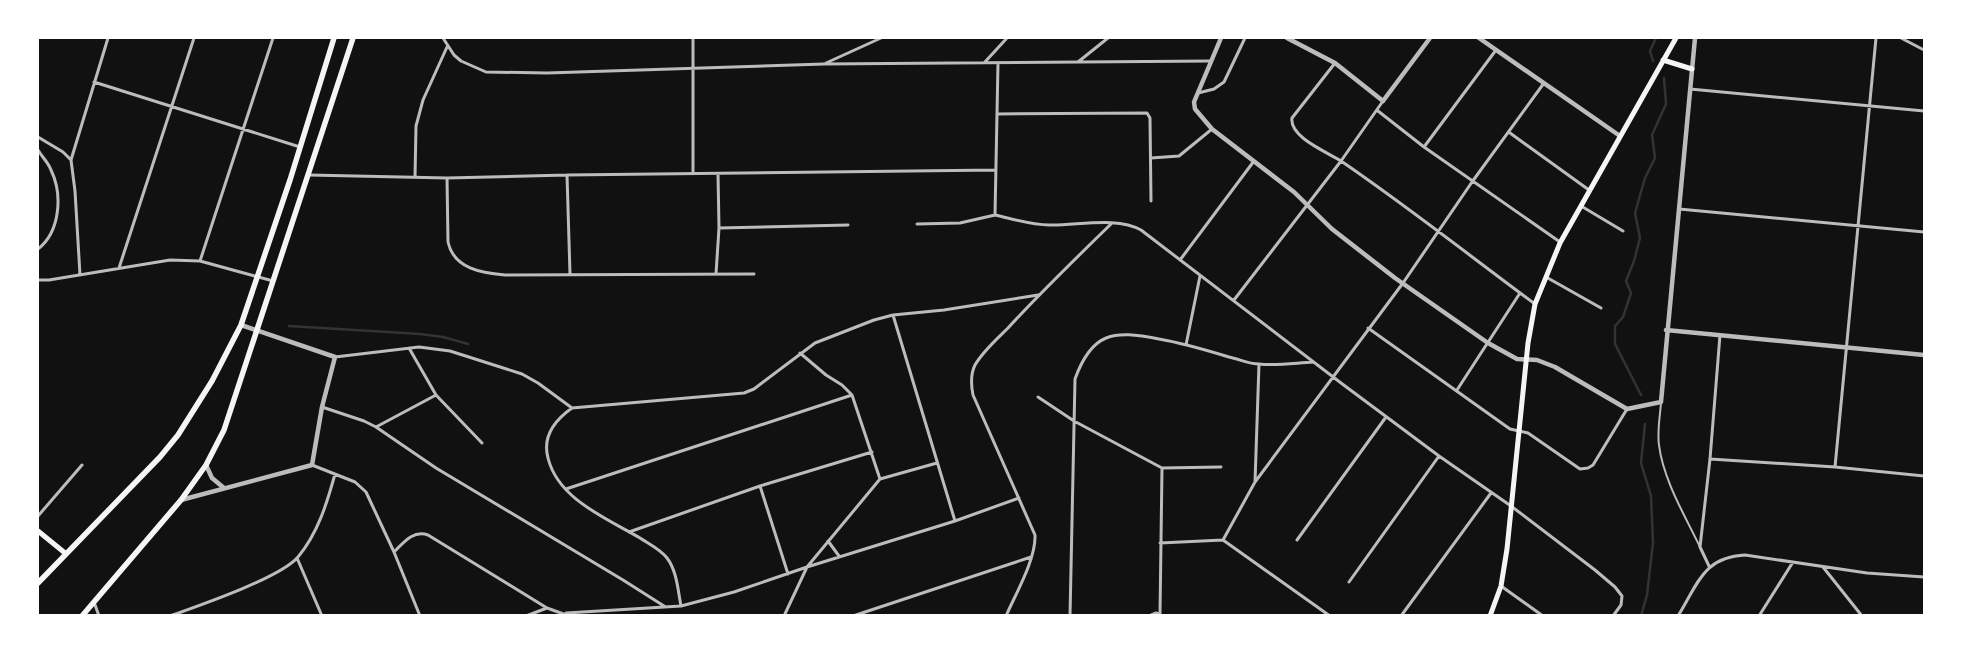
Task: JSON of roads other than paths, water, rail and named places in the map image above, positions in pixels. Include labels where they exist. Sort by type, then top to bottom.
[{"type":"main road","points":[[38,584],[65,553],[160,457],[178,435],[212,381],[241,325],[301,147],[334,38]]},
{"type":"main road","points":[[82,616],[181,500],[206,465],[224,430],[353,38]]},
{"type":"main road","points":[[1490,616],[1501,586],[1535,304],[1560,243],[1676,38]]},
{"type":"main road","points":[[1663,60],[1692,69]]},
{"type":"main road","points":[[38,531],[65,553]]},
{"type":"street","points":[[80,275],[76,191],[71,160],[108,38]]},
{"type":"street","points":[[120,268],[194,38]]},
{"type":"street","points":[[200,261],[273,38]]},
{"type":"street","points":[[443,38],[448,47],[461,61],[486,72],[546,73],[824,64],[1211,61]]},
{"type":"street","points":[[693,38],[693,173]]},
{"type":"street","points":[[824,64],[881,38]]},
{"type":"street","points":[[984,63],[1007,38]]},
{"type":"street","points":[[1077,63],[1108,38]]},
{"type":"street","points":[[1221,38],[1197,93],[1194,106],[1212,129],[1294,192],[1332,229],[1403,283],[1488,343],[1517,359],[1537,360],[1555,367],[1627,409],[1661,402],[1666,330],[1694,38]]},
{"type":"street","points":[[1197,93],[1214,90],[1224,82],[1245,38]]},
{"type":"street","points":[[1287,38],[1335,63],[1383,100]]},
{"type":"street","points":[[1234,300],[1341,161],[1378,111],[1383,100],[1430,38]]},
{"type":"street","points":[[1479,38],[1620,136]]},
{"type":"street","points":[[1834,467],[1856,226],[1876,38]]},
{"type":"street","points":[[1901,38],[1924,50]]},
{"type":"street","points":[[415,177],[418,120],[423,100],[448,47]]},
{"type":"street","points":[[1424,148],[1496,50]]},
{"type":"street","points":[[995,215],[998,63]]},
{"type":"street","points":[[1335,63],[1296,112],[1292,121],[1296,132],[1304,139],[1341,161],[1535,304]]},
{"type":"street","points":[[94,82],[301,147]]},
{"type":"street","points":[[1223,540],[1255,482],[1403,283],[1472,182],[1510,133],[1544,83]]},
{"type":"street","points":[[1690,89],[1924,111]]},
{"type":"street","points":[[1378,111],[1424,148],[1560,243]]},
{"type":"street","points":[[997,114],[1144,112],[1150,118],[1151,201]]},
{"type":"street","points":[[1151,158],[1179,156],[1212,129]]},
{"type":"street","points":[[1510,133],[1589,190]]},
{"type":"street","points":[[38,137],[63,152],[71,160]]},
{"type":"street","points":[[38,150],[48,163],[53,174],[58,204],[51,234],[47,241],[38,249]]},
{"type":"street","points":[[1180,260],[1254,161]]},
{"type":"street","points":[[309,175],[447,178],[996,170]]},
{"type":"street","points":[[716,274],[719,228],[718,174]]},
{"type":"street","points":[[567,175],[570,274]]},
{"type":"street","points":[[447,178],[448,242],[451,252],[458,260],[484,273],[504,276],[754,274]]},
{"type":"street","points":[[1580,206],[1623,231]]},
{"type":"street","points":[[1678,209],[1924,232]]},
{"type":"street","points":[[917,224],[960,224],[995,215],[1049,225],[1132,224],[1386,417],[1510,506],[1616,587],[1622,596],[1621,605],[1614,616]]},
{"type":"street","points":[[1006,616],[1031,557],[1035,534],[973,395],[972,372],[976,364],[1038,295],[1111,223]]},
{"type":"street","points":[[719,228],[848,225]]},
{"type":"street","points":[[38,280],[170,260],[200,261],[257,278],[274,281]]},
{"type":"street","points":[[1186,345],[1200,276]]},
{"type":"street","points":[[1545,277],[1601,308]]},
{"type":"street","points":[[1457,390],[1520,293]]},
{"type":"street","points":[[681,606],[670,562],[661,551],[591,509],[565,489],[551,472],[546,452],[546,442],[557,420],[572,408],[744,393],[754,389],[800,353],[823,338],[893,315],[944,310],[1038,295]]},
{"type":"street","points":[[893,315],[955,521]]},
{"type":"street","points":[[241,325],[335,357],[409,348],[429,347],[450,351],[515,372],[538,383],[572,408]]},
{"type":"street","points":[[1368,328],[1510,429],[1528,433],[1575,467],[1585,470],[1593,465],[1627,409]]},
{"type":"street","points":[[1666,330],[1924,355]]},
{"type":"street","points":[[1070,616],[1075,379],[1081,362],[1090,350],[1111,336],[1131,333],[1258,364],[1313,362]]},
{"type":"street","points":[[1709,566],[1700,547],[1710,459],[1720,334]]},
{"type":"street","points":[[409,348],[436,395],[482,443]]},
{"type":"street","points":[[800,353],[852,395],[880,479]]},
{"type":"street","points":[[312,464],[322,408],[335,357]]},
{"type":"street","points":[[1255,482],[1258,364]]},
{"type":"street","points":[[376,427],[436,395]]},
{"type":"street","points":[[565,489],[852,395]]},
{"type":"street","points":[[1038,397],[1074,420],[1162,468],[1221,467]]},
{"type":"street","points":[[322,408],[364,421],[376,427],[436,468],[665,607]]},
{"type":"street","points":[[1297,540],[1386,417]]},
{"type":"street","points":[[629,532],[760,486],[872,452]]},
{"type":"street","points":[[1349,582],[1439,456]]},
{"type":"street","points":[[1710,459],[1834,467],[1924,476]]},
{"type":"street","points":[[784,616],[807,567],[880,479],[937,463]]},
{"type":"street","points":[[38,516],[82,464]]},
{"type":"street","points":[[181,500],[312,464],[355,482],[366,492],[394,552],[420,616]]},
{"type":"street","points":[[206,465],[212,478],[224,488]]},
{"type":"street","points":[[1160,614],[1162,468]]},
{"type":"street","points":[[170,616],[249,585],[273,574],[297,558],[312,537],[323,513],[335,474]]},
{"type":"street","points":[[760,486],[788,574]]},
{"type":"street","points":[[1401,616],[1491,493]]},
{"type":"street","points":[[394,552],[420,532],[428,535],[547,608],[568,614],[681,606],[734,592],[840,556],[955,521],[1019,498]]},
{"type":"street","points":[[828,540],[831,547],[840,556]]},
{"type":"street","points":[[1160,543],[1223,540],[1330,616]]},
{"type":"street","points":[[1678,616],[1709,566],[1725,558],[1739,555],[1867,573],[1924,577]]},
{"type":"street","points":[[853,616],[1031,557]]},
{"type":"street","points":[[297,558],[322,616]]},
{"type":"street","points":[[1759,616],[1794,562]]},
{"type":"street","points":[[1823,566],[1862,616]]},
{"type":"street","points":[[1501,586],[1543,616]]},
{"type":"street","points":[[94,601],[99,616]]},
{"type":"street","points":[[526,616],[547,608]]},
{"type":"street","points":[[1149,616],[1160,614],[1165,616]]},
{"type":"lane","points":[[1661,402],[1658,442],[1662,459],[1669,480],[1700,547]]},
{"type":"waterway","points":[[1653,61],[1650,51],[1656,38]]},
{"type":"waterway","points":[[1641,395],[1615,344],[1615,326],[1623,317],[1631,293],[1626,281],[1640,238],[1635,213],[1645,178],[1655,158],[1652,135],[1666,104],[1664,78]]},
{"type":"waterway","points":[[289,326],[420,334],[443,337],[468,344]]},
{"type":"waterway","points":[[1641,616],[1647,595],[1653,543],[1651,496],[1641,463],[1645,424]]}]
